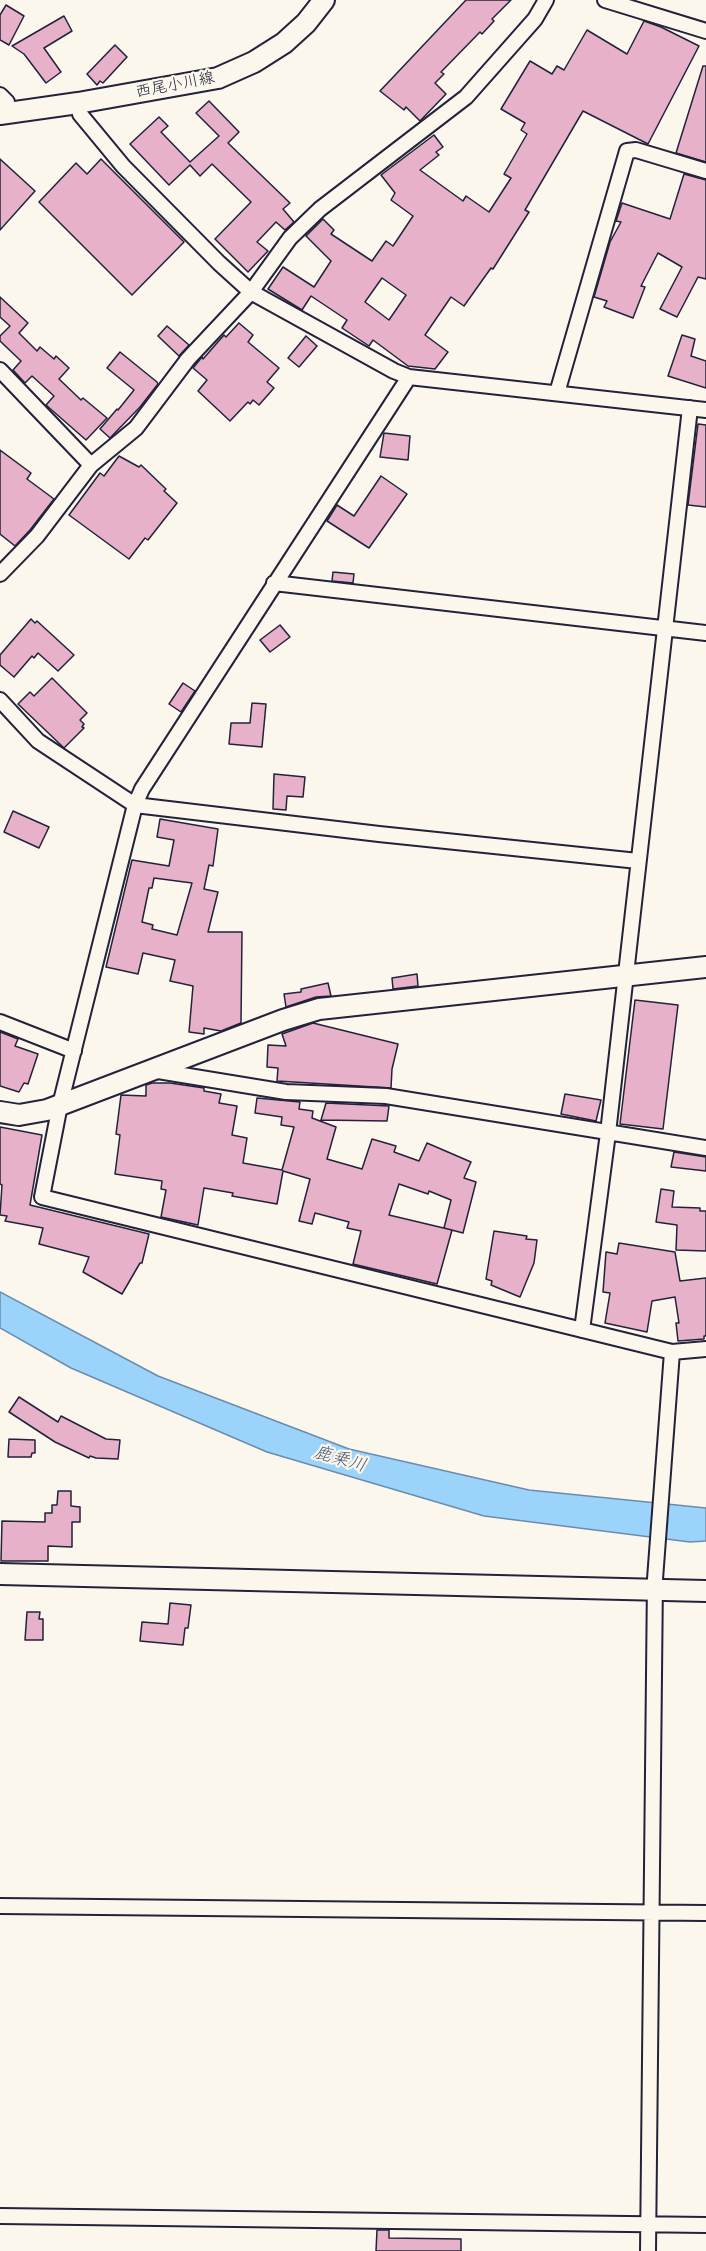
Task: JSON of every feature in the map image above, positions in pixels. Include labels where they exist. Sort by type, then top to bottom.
[{"type":"street","name":"西尾小川線","points":[[5,113],[78,103],[218,78],[238,70],[285,43],[306,23],[324,0]]},
{"type":"street","points":[[0,574],[37,536],[91,465],[136,428],[188,359],[251,291],[290,238],[320,209],[466,97],[535,20],[546,0]]},
{"type":"street","points":[[605,0],[706,31]]},
{"type":"street","points":[[0,95],[7,102],[5,113]]},
{"type":"street","points":[[78,103],[80,114],[123,166],[219,263],[251,291],[394,371],[409,377],[706,410]]},
{"type":"street","points":[[557,393],[627,151],[636,150],[706,171]]},
{"type":"street","points":[[0,370],[91,465]]},
{"type":"street","points":[[409,377],[142,789],[135,805],[60,1104],[42,1197],[672,1352],[706,1348]]},
{"type":"street","points":[[582,1330],[608,1133],[690,408]]},
{"type":"street","points":[[274,584],[706,633]]},
{"type":"street","points":[[0,700],[38,741],[135,805],[379,834],[638,861]]},
{"type":"street","points":[[0,1112],[19,1115],[33,1113],[283,1020],[319,1009],[706,967]]},
{"type":"street","points":[[0,1022],[74,1051]]},
{"type":"street","points":[[150,1069],[286,1092],[386,1096],[706,1148]]},
{"type":"street","points":[[648,2251],[655,1582],[672,1352]]},
{"type":"street","points":[[0,1574],[655,1582],[706,1591]]},
{"type":"street","points":[[0,1906],[706,1913]]},
{"type":"street","points":[[0,2216],[706,2225]]},
{"type":"water","name":"鹿乗川","points":[[0,1292],[158,1376],[349,1449],[529,1490],[706,1508],[706,1541],[690,1542],[484,1516],[267,1452],[71,1368],[0,1328]]},
{"type":"building","points":[[466,0],[511,0],[492,19],[494,21],[482,34],[480,32],[441,72],[444,74],[435,83],[446,94],[420,121],[406,107],[404,110],[380,91]]},
{"type":"building","points":[[6,5],[24,16],[9,45],[0,40],[0,15]]},
{"type":"building","points":[[64,16],[72,31],[44,48],[61,72],[46,83],[24,54],[12,46]]},
{"type":"building","points":[[644,21],[699,46],[648,144],[583,111],[525,210],[529,212],[493,269],[491,268],[464,306],[451,297],[425,335],[448,352],[435,369],[408,366],[373,340],[369,346],[342,328],[347,320],[311,296],[302,310],[268,289],[283,267],[314,287],[331,261],[306,236],[323,219],[334,230],[331,234],[372,261],[386,241],[393,246],[413,216],[391,200],[395,193],[381,175],[434,135],[443,147],[436,152],[439,155],[420,170],[463,201],[466,196],[489,212],[511,178],[504,174],[527,134],[521,130],[525,123],[501,109],[530,61],[552,74],[557,66],[564,70],[587,30],[627,54]],"holes":[[[382,278],[406,295],[389,320],[365,302]]]},
{"type":"building","points":[[115,45],[127,57],[103,83],[100,81],[97,85],[87,74]]},
{"type":"building","points":[[703,66],[706,66],[706,162],[676,153]]},
{"type":"building","points":[[209,101],[239,132],[228,143],[290,203],[283,209],[294,222],[285,230],[276,222],[257,242],[268,251],[248,272],[215,239],[251,202],[212,164],[200,176],[190,165],[169,185],[130,144],[159,117],[168,126],[161,132],[190,162],[219,136],[196,113]]},
{"type":"building","points":[[0,159],[35,191],[0,230]]},
{"type":"building","points":[[101,159],[184,242],[132,295],[39,202],[76,163],[87,174]]},
{"type":"building","points":[[684,174],[706,180],[706,279],[698,277],[677,317],[660,309],[682,267],[658,253],[641,286],[645,287],[633,318],[604,307],[607,301],[594,297],[610,242],[621,222],[616,221],[622,203],[670,219]]},
{"type":"building","points":[[0,297],[28,323],[19,333],[37,351],[40,347],[54,359],[56,356],[69,368],[59,379],[81,400],[83,398],[107,418],[86,440],[46,405],[54,396],[32,376],[25,383],[13,370],[21,361],[0,341],[0,336],[10,326],[0,317]]},
{"type":"building","points":[[239,323],[253,335],[248,342],[279,368],[267,382],[274,388],[259,405],[253,400],[250,404],[248,402],[230,421],[198,391],[207,380],[193,368],[224,335],[226,337]]},
{"type":"building","points":[[167,326],[189,345],[179,356],[158,336]]},
{"type":"building","points":[[682,335],[695,339],[691,356],[706,361],[706,388],[668,376]]},
{"type":"building","points":[[306,336],[317,346],[299,367],[288,358]]},
{"type":"building","points":[[120,352],[158,384],[140,407],[110,438],[100,429],[134,390],[107,368]]},
{"type":"building","points":[[698,424],[706,425],[706,507],[688,505]]},
{"type":"building","points":[[384,433],[410,436],[408,460],[380,457]]},
{"type":"building","points":[[0,450],[31,473],[27,479],[54,499],[15,546],[0,534]]},
{"type":"building","points":[[119,456],[139,467],[141,465],[177,503],[148,540],[145,538],[129,559],[69,515],[100,473],[104,476]]},
{"type":"building","points":[[381,476],[407,494],[369,548],[327,521],[337,505],[354,516]]},
{"type":"building","points":[[333,572],[354,574],[353,583],[332,581]]},
{"type":"building","points":[[31,619],[35,623],[37,621],[74,655],[58,671],[38,653],[34,658],[32,656],[14,677],[0,665],[0,655]]},
{"type":"building","points":[[280,625],[290,637],[270,652],[260,640]]},
{"type":"building","points":[[52,678],[87,713],[80,720],[84,728],[64,748],[18,704],[30,692],[34,696]]},
{"type":"building","points":[[183,683],[195,691],[181,712],[169,704]]},
{"type":"building","points":[[252,703],[266,704],[262,747],[229,744],[231,723],[250,723]]},
{"type":"building","points":[[274,774],[305,777],[303,797],[287,796],[286,810],[273,809]]},
{"type":"building","points":[[13,811],[49,827],[39,848],[4,832]]},
{"type":"building","points":[[160,819],[218,829],[213,866],[209,865],[204,889],[218,892],[208,932],[242,932],[241,1023],[221,1031],[204,1028],[204,1034],[189,1032],[193,986],[170,981],[175,960],[143,953],[138,974],[106,967],[132,860],[169,866],[174,840],[157,837]],"holes":[[[154,878],[192,883],[177,935],[152,929],[153,925],[142,922],[149,888],[152,888]]]},
{"type":"building","points":[[417,974],[418,986],[393,989],[392,978]]},
{"type":"building","points":[[328,983],[331,996],[316,997],[286,1007],[284,994],[301,992],[301,989]]},
{"type":"building","points":[[635,1000],[678,1005],[663,1129],[620,1124]]},
{"type":"building","points":[[313,1023],[398,1044],[392,1069],[391,1088],[277,1081],[278,1068],[267,1067],[268,1045],[286,1046],[282,1034]]},
{"type":"building","points":[[0,1032],[18,1039],[15,1046],[38,1054],[28,1084],[24,1083],[19,1092],[0,1086]]},
{"type":"building","points":[[152,1083],[204,1088],[204,1091],[221,1094],[219,1103],[237,1106],[232,1135],[247,1138],[243,1163],[282,1170],[294,1127],[281,1125],[282,1117],[255,1113],[257,1098],[300,1102],[299,1109],[313,1111],[312,1118],[336,1127],[327,1159],[362,1169],[372,1139],[396,1146],[394,1152],[419,1161],[427,1143],[471,1162],[464,1178],[476,1182],[463,1233],[452,1230],[437,1284],[353,1264],[361,1231],[347,1228],[349,1222],[315,1213],[312,1224],[299,1221],[310,1179],[283,1171],[277,1204],[232,1196],[233,1193],[204,1188],[198,1225],[161,1217],[166,1190],[161,1189],[162,1181],[115,1174],[120,1135],[116,1134],[121,1095],[146,1096],[146,1085]],"holes":[[[399,1184],[428,1194],[429,1191],[451,1200],[444,1228],[448,1229],[389,1215]]]},
{"type":"building","points":[[565,1094],[601,1100],[596,1121],[561,1114]]},
{"type":"building","points":[[326,1103],[389,1106],[387,1121],[321,1120]]},
{"type":"building","points":[[0,1127],[42,1135],[30,1205],[149,1234],[142,1263],[122,1294],[83,1272],[89,1257],[39,1244],[43,1228],[5,1221],[7,1216],[0,1215],[2,1185],[0,1184]]},
{"type":"building","points":[[674,1152],[706,1157],[706,1171],[671,1167]]},
{"type":"building","points":[[661,1189],[674,1191],[672,1207],[700,1208],[700,1211],[706,1211],[706,1251],[676,1250],[677,1225],[656,1222]]},
{"type":"building","points":[[494,1231],[527,1236],[526,1239],[537,1240],[534,1263],[520,1297],[491,1285],[492,1281],[486,1279]]},
{"type":"building","points":[[619,1243],[675,1252],[680,1281],[706,1278],[706,1336],[704,1339],[678,1341],[676,1323],[679,1323],[675,1297],[652,1301],[647,1332],[605,1323],[610,1293],[603,1292],[606,1252],[617,1254]]},
{"type":"building","points":[[19,1397],[58,1422],[61,1416],[106,1439],[120,1440],[118,1459],[90,1456],[89,1458],[55,1442],[9,1412]]},
{"type":"building","points":[[9,1439],[35,1440],[35,1453],[32,1453],[31,1457],[8,1457]]},
{"type":"building","points":[[58,1491],[71,1491],[71,1506],[80,1507],[80,1522],[72,1522],[72,1547],[48,1546],[48,1561],[1,1561],[2,1521],[45,1522],[45,1513],[52,1513],[52,1505],[57,1505]]},
{"type":"building","points":[[170,1603],[191,1605],[183,1645],[140,1641],[142,1622],[168,1624]]},
{"type":"building","points":[[27,1612],[40,1612],[39,1619],[43,1619],[43,1640],[25,1640]]},
{"type":"building","points":[[377,2230],[389,2230],[389,2238],[461,2239],[461,2251],[376,2251]]}]
